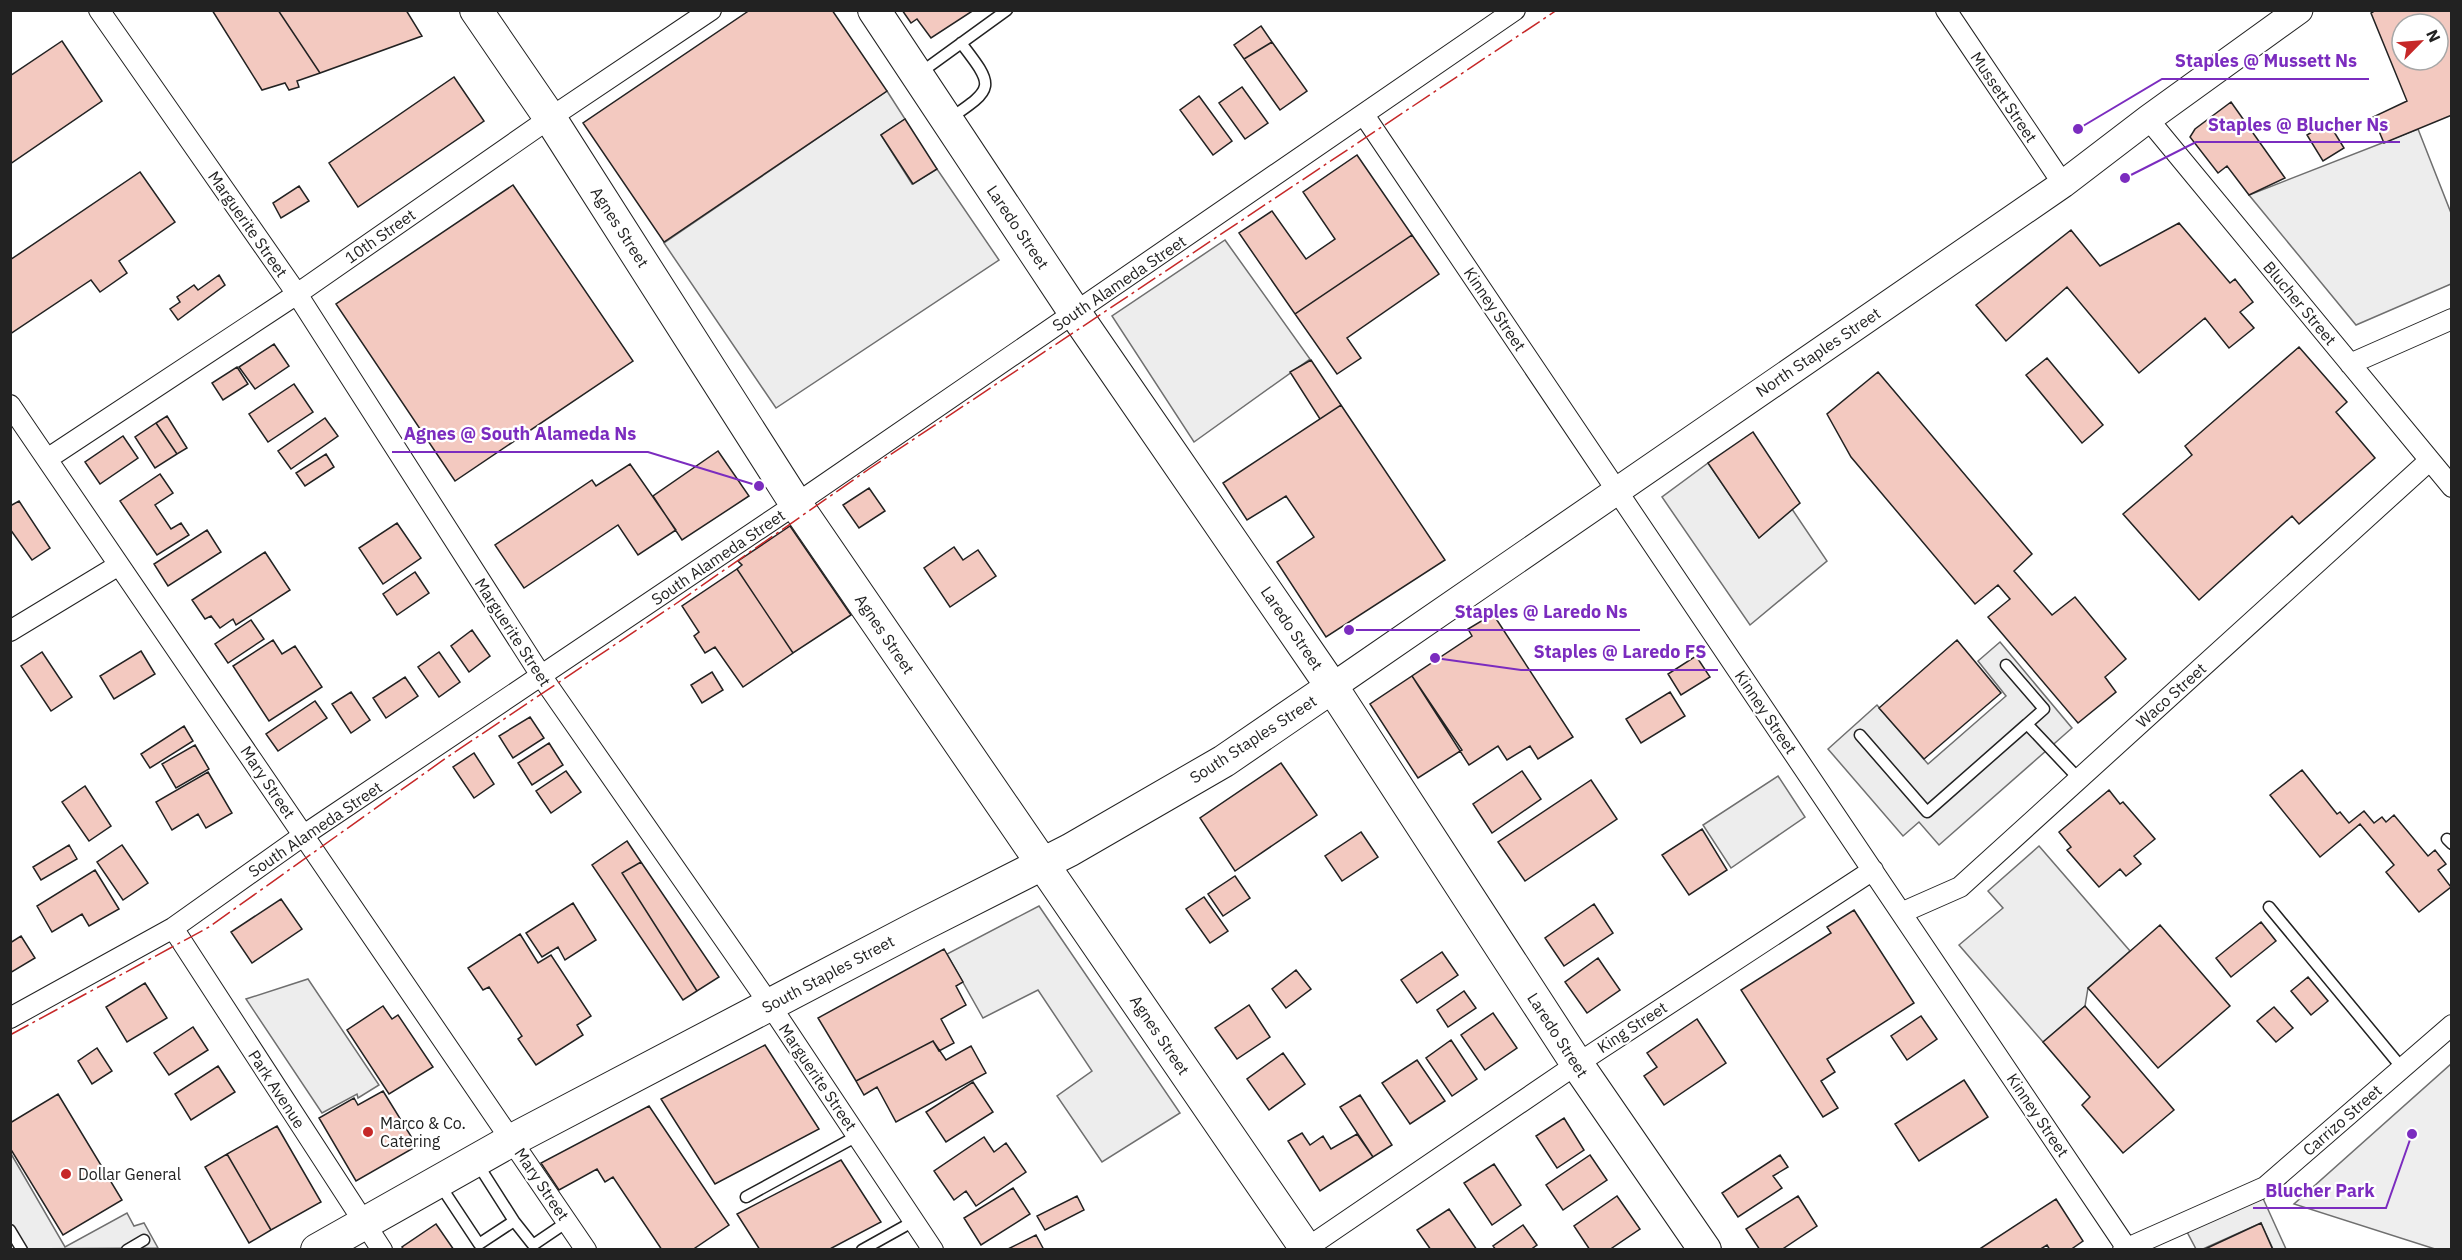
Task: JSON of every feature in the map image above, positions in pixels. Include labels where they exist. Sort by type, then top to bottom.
[{"type":"main road","name":"Agnes Street","points":[[476,10],[550,118],[796,504],[1306,1249]]},
{"type":"main road","name":"Laredo Street","points":[[874,10],[1075,313],[1332,687],[1577,1064],[1705,1250]]},
{"type":"main road","name":"North Staples Street","points":[[1332,687],[2063,184],[2148,119],[2299,10]]},
{"type":"main road","name":"South Staples Street","points":[[317,1250],[512,1140],[1043,865],[1214,767],[1332,687]]},
{"type":"street","name":"Marguerite Street","points":[[99,10],[297,294],[542,677],[770,1005],[933,1250]]},
{"type":"street","name":"10th Street","points":[[47,459],[297,294],[550,118],[711,10]]},
{"type":"street","name":"South Alameda Street","points":[[10,1018],[173,928],[304,835],[796,504],[1515,10]]},
{"type":"street","name":"Mussett Street","points":[[1946,10],[2063,184]]},
{"type":"street","name":"Kinney Street","points":[[1364,115],[2126,1249]]},
{"type":"street","name":"Blucher Street","points":[[2148,119],[2451,487]]},
{"type":"street","points":[[2350,364],[2451,320]]},
{"type":"street","name":"Mary Street","points":[[10,405],[586,1250]]},
{"type":"street","name":"Waco Street","points":[[1902,913],[1960,887],[2429,461]]},
{"type":"street","points":[[10,631],[119,565]]},
{"type":"street","name":"King Street","points":[[1306,1249],[1577,1064],[1873,870]]},
{"type":"street","name":"Park Avenue","points":[[173,928],[382,1250]]},
{"type":"street","name":"Carrizo Street","points":[[2126,1249],[2265,1187],[2451,1025]]},
{"type":"lane","points":[[917,75],[1007,10]]},
{"type":"lane","points":[[948,120],[983,94],[987,84],[982,70],[961,43]]},
{"type":"lane","points":[[1860,735],[1927,812],[2044,709],[2006,665]]},
{"type":"lane","points":[[2027,724],[2079,779]]},
{"type":"lane","points":[[2269,907],[2402,1068]]},
{"type":"lane","points":[[746,1197],[857,1136]]},
{"type":"lane","points":[[476,1161],[514,1221],[533,1245],[567,1222]]},
{"type":"lane","points":[[438,1182],[479,1244],[514,1221]]},
{"type":"lane","points":[[862,1250],[914,1221]]},
{"type":"lane","points":[[10,1230],[22,1250]]},
{"type":"lane","points":[[127,1250],[144,1240]]},
{"type":"shaded area","points":[[887,91],[905,119],[881,135],[912,184],[937,169],[999,260],[776,408],[664,243]]},
{"type":"shaded area","points":[[2418,129],[2451,213],[2451,284],[2356,325],[2249,195]]},
{"type":"shaded area","points":[[1225,240],[1310,359],[1194,442],[1112,316]]},
{"type":"shaded area","points":[[1708,463],[1759,538],[1792,509],[1827,561],[1750,625],[1662,497]]},
{"type":"shaded area","points":[[2000,642],[2072,728],[1939,845],[1919,822],[1903,836],[1828,749],[1877,705],[1928,764],[2006,696],[1978,661]]},
{"type":"shaded area","points":[[1778,776],[1805,817],[1731,868],[1703,825]]},
{"type":"shaded area","points":[[2039,846],[2130,951],[2088,988],[2085,1006],[2043,1042],[1959,945],[2003,908],[1988,891]]},
{"type":"shaded area","points":[[1039,906],[1180,1113],[1102,1162],[1057,1096],[1092,1071],[1038,990],[983,1018],[947,954]]},
{"type":"shaded area","points":[[308,979],[379,1085],[358,1098],[357,1094],[322,1113],[246,999]]},
{"type":"shaded area","points":[[2451,1064],[2451,1249],[2435,1249],[2294,1204]]},
{"type":"shaded area","points":[[10,1152],[65,1247],[127,1213],[134,1226],[144,1223],[158,1248],[11,1249]]},
{"type":"shaded area","points":[[2261,1194],[2286,1249],[2273,1249],[2261,1223],[2203,1249],[2196,1249],[2185,1228]]},
{"type":"building","points":[[212,10],[278,10],[320,73],[297,81],[299,87],[289,90],[285,83],[262,90]]},
{"type":"building","points":[[278,10],[406,10],[422,36],[320,73]]},
{"type":"building","points":[[750,10],[832,10],[887,91],[664,242],[583,123]]},
{"type":"building","points":[[902,10],[974,10],[931,38],[917,19],[911,23]]},
{"type":"building","points":[[2376,10],[2452,10],[2452,115],[2384,143],[2373,117],[2407,101],[2395,72],[2450,72],[2450,12],[2390,12],[2390,59],[2371,13]]},
{"type":"building","points":[[1261,26],[1272,42],[1244,59],[1234,45]]},
{"type":"building","points":[[62,41],[102,101],[10,164],[10,76]]},
{"type":"building","points":[[1272,42],[1307,91],[1280,110],[1244,59]]},
{"type":"building","points":[[454,77],[484,121],[358,207],[329,163]]},
{"type":"building","points":[[1242,87],[1268,123],[1245,139],[1219,103]]},
{"type":"building","points":[[1199,96],[1232,141],[1213,155],[1180,110]]},
{"type":"building","points":[[2231,102],[2285,178],[2249,195],[2227,166],[2218,173],[2190,137],[2195,129]]},
{"type":"building","points":[[905,119],[937,169],[913,184],[881,135]]},
{"type":"building","points":[[2328,122],[2344,148],[2323,161],[2307,135]]},
{"type":"building","points":[[1357,155],[1412,235],[1295,314],[1239,233],[1272,211],[1306,259],[1335,239],[1303,192]]},
{"type":"building","points":[[140,172],[175,222],[119,261],[127,273],[100,292],[91,280],[10,334],[10,260]]},
{"type":"building","points":[[513,185],[633,361],[455,481],[336,304]]},
{"type":"building","points":[[299,186],[309,201],[281,218],[273,203]]},
{"type":"building","points":[[2179,223],[2230,283],[2235,279],[2253,302],[2240,312],[2254,328],[2229,348],[2205,318],[2139,373],[2067,287],[2006,341],[1976,305],[2071,230],[2100,266]]},
{"type":"building","points":[[1412,235],[1439,274],[1347,338],[1361,358],[1337,374],[1295,314]]},
{"type":"building","points":[[219,275],[225,285],[178,320],[170,309],[180,302],[177,297],[194,285],[198,290]]},
{"type":"building","points":[[274,344],[289,366],[255,389],[239,367]]},
{"type":"building","points":[[2299,347],[2347,402],[2336,412],[2375,458],[2299,524],[2292,516],[2199,600],[2123,514],[2192,455],[2185,446]]},
{"type":"building","points":[[2047,358],[2103,425],[2082,443],[2026,375]]},
{"type":"building","points":[[1311,360],[1341,405],[1320,419],[1290,372]]},
{"type":"building","points":[[237,367],[248,384],[223,400],[212,383]]},
{"type":"building","points":[[1878,372],[2032,554],[2014,571],[2052,615],[2075,597],[2126,659],[2105,677],[2116,692],[2078,723],[1988,617],[2010,599],[1998,585],[1975,604],[1851,457],[1827,414]]},
{"type":"building","points":[[294,384],[313,412],[268,442],[249,414]]},
{"type":"building","points":[[1341,405],[1445,560],[1326,637],[1277,562],[1314,537],[1286,496],[1247,520],[1223,483]]},
{"type":"building","points":[[167,416],[187,448],[177,454],[156,423]]},
{"type":"building","points":[[325,418],[338,436],[291,469],[278,451]]},
{"type":"building","points":[[156,423],[177,454],[155,468],[135,437]]},
{"type":"building","points":[[1753,432],[1800,503],[1759,538],[1708,463]]},
{"type":"building","points":[[123,436],[138,458],[100,484],[85,462]]},
{"type":"building","points":[[718,451],[749,496],[682,540],[653,496]]},
{"type":"building","points":[[326,454],[334,467],[305,486],[296,473]]},
{"type":"building","points":[[630,464],[676,530],[638,555],[618,525],[524,588],[495,545],[592,480],[596,486]]},
{"type":"building","points":[[160,474],[173,493],[155,505],[171,529],[181,523],[189,535],[157,555],[120,501]]},
{"type":"building","points":[[869,488],[885,511],[859,528],[843,505]]},
{"type":"building","points":[[19,501],[50,548],[32,560],[10,529],[10,506]]},
{"type":"building","points":[[397,523],[421,558],[383,584],[359,548]]},
{"type":"building","points":[[790,526],[851,615],[793,653],[737,569],[742,565],[738,561]]},
{"type":"building","points":[[207,530],[221,552],[168,586],[154,564]]},
{"type":"building","points":[[954,547],[963,560],[978,550],[996,576],[950,607],[924,568]]},
{"type":"building","points":[[265,552],[290,590],[236,625],[233,619],[220,628],[211,616],[205,619],[192,600]]},
{"type":"building","points":[[737,569],[793,653],[743,687],[715,647],[705,653],[694,636],[699,632],[682,606]]},
{"type":"building","points":[[415,572],[429,593],[397,615],[383,594]]},
{"type":"building","points":[[1493,614],[1573,737],[1538,759],[1530,746],[1507,760],[1498,746],[1469,765],[1412,676],[1472,636],[1468,629]]},
{"type":"building","points":[[251,620],[264,639],[228,663],[215,644]]},
{"type":"building","points":[[472,630],[490,656],[469,672],[451,646]]},
{"type":"building","points":[[273,640],[282,654],[295,646],[322,687],[269,721],[233,666]]},
{"type":"building","points":[[1957,640],[2001,693],[1924,759],[1879,708]]},
{"type":"building","points":[[141,651],[155,674],[114,699],[100,676]]},
{"type":"building","points":[[42,652],[72,697],[51,711],[21,666]]},
{"type":"building","points":[[439,652],[460,682],[439,697],[418,667]]},
{"type":"building","points":[[1696,656],[1710,677],[1681,695],[1668,674]]},
{"type":"building","points":[[712,672],[723,690],[702,703],[691,685]]},
{"type":"building","points":[[1412,676],[1462,750],[1418,778],[1370,704]]},
{"type":"building","points":[[405,677],[418,696],[386,718],[373,698]]},
{"type":"building","points":[[351,692],[370,720],[351,733],[332,704]]},
{"type":"building","points":[[1670,692],[1685,716],[1641,743],[1626,719]]},
{"type":"building","points":[[315,701],[327,718],[278,751],[266,734]]},
{"type":"building","points":[[530,717],[544,738],[513,758],[499,736]]},
{"type":"building","points":[[184,726],[193,741],[150,768],[141,754]]},
{"type":"building","points":[[549,743],[563,765],[532,785],[518,763]]},
{"type":"building","points":[[195,745],[209,769],[176,788],[162,764]]},
{"type":"building","points":[[474,753],[494,784],[474,798],[453,767]]},
{"type":"building","points":[[1281,763],[1317,815],[1235,871],[1200,818]]},
{"type":"building","points":[[2302,770],[2337,814],[2340,812],[2349,823],[2364,811],[2374,823],[2382,817],[2386,822],[2394,815],[2428,856],[2435,850],[2446,864],[2438,870],[2451,887],[2419,912],[2386,872],[2394,865],[2360,824],[2320,857],[2270,795]]},
{"type":"building","points":[[566,771],[581,792],[551,813],[536,791]]},
{"type":"building","points":[[1522,771],[1541,799],[1492,833],[1473,804]]},
{"type":"building","points":[[208,772],[232,813],[206,828],[198,814],[172,830],[156,802]]},
{"type":"building","points":[[1591,780],[1617,819],[1525,881],[1498,842]]},
{"type":"building","points":[[85,786],[111,826],[89,841],[62,802]]},
{"type":"building","points":[[2109,790],[2120,804],[2123,802],[2155,839],[2134,856],[2141,864],[2126,876],[2120,869],[2099,887],[2067,850],[2071,847],[2059,832]]},
{"type":"building","points":[[1702,829],[1727,870],[1689,895],[1662,855]]},
{"type":"building","points":[[1361,832],[1378,857],[1342,881],[1325,856]]},
{"type":"building","points":[[627,841],[641,862],[622,873],[697,991],[683,1000],[592,865]]},
{"type":"building","points":[[69,845],[77,859],[41,880],[33,867]]},
{"type":"building","points":[[122,845],[148,883],[123,900],[97,862]]},
{"type":"building","points":[[641,862],[719,977],[697,991],[622,873]]},
{"type":"building","points":[[95,870],[119,909],[89,926],[82,914],[52,932],[37,906]]},
{"type":"building","points":[[1235,876],[1250,898],[1223,916],[1208,894]]},
{"type":"building","points":[[1204,897],[1228,931],[1210,943],[1186,909]]},
{"type":"building","points":[[281,899],[302,929],[252,963],[231,932]]},
{"type":"building","points":[[573,903],[596,940],[565,960],[558,947],[542,957],[526,933]]},
{"type":"building","points":[[1594,904],[1613,933],[1564,966],[1545,938]]},
{"type":"building","points":[[1854,910],[1914,1003],[1827,1059],[1835,1072],[1821,1081],[1838,1108],[1823,1117],[1741,990],[1831,933],[1827,927]]},
{"type":"building","points":[[2261,922],[2276,941],[2231,977],[2216,958]]},
{"type":"building","points":[[2160,925],[2230,1006],[2158,1068],[2088,988]]},
{"type":"building","points":[[520,934],[538,963],[551,955],[591,1016],[577,1025],[583,1035],[536,1065],[518,1039],[522,1036],[489,987],[483,990],[468,968]]},
{"type":"building","points":[[21,936],[35,958],[10,973],[10,943]]},
{"type":"building","points":[[944,949],[963,982],[956,986],[966,1005],[941,1019],[954,1043],[939,1051],[933,1041],[856,1081],[818,1018]]},
{"type":"building","points":[[1442,952],[1458,975],[1417,1003],[1401,980]]},
{"type":"building","points":[[1598,958],[1620,990],[1587,1013],[1565,982]]},
{"type":"building","points":[[1296,970],[1311,989],[1286,1008],[1272,989]]},
{"type":"building","points":[[2308,977],[2328,1001],[2311,1015],[2291,991]]},
{"type":"building","points":[[145,983],[167,1018],[127,1042],[106,1007]]},
{"type":"building","points":[[1464,991],[1476,1008],[1448,1027],[1437,1010]]},
{"type":"building","points":[[1249,1005],[1270,1037],[1237,1059],[1215,1028]]},
{"type":"building","points":[[383,1006],[392,1019],[398,1015],[433,1067],[389,1094],[347,1030]]},
{"type":"building","points":[[2085,1006],[2174,1110],[2123,1153],[2082,1105],[2090,1097],[2043,1042]]},
{"type":"building","points":[[2274,1007],[2293,1028],[2276,1042],[2257,1021]]},
{"type":"building","points":[[1493,1013],[1517,1048],[1485,1070],[1461,1035]]},
{"type":"building","points":[[1921,1016],[1937,1039],[1907,1060],[1891,1036]]},
{"type":"building","points":[[1697,1019],[1726,1063],[1664,1105],[1644,1076],[1657,1067],[1647,1053]]},
{"type":"building","points":[[193,1027],[208,1050],[169,1075],[154,1053]]},
{"type":"building","points":[[1451,1040],[1477,1079],[1452,1096],[1426,1058]]},
{"type":"building","points":[[933,1041],[946,1060],[971,1046],[986,1073],[896,1122],[877,1087],[864,1095],[856,1081]]},
{"type":"building","points":[[765,1045],[819,1129],[715,1184],[661,1099]]},
{"type":"building","points":[[97,1048],[112,1071],[92,1084],[78,1061]]},
{"type":"building","points":[[1283,1053],[1305,1084],[1269,1110],[1247,1079]]},
{"type":"building","points":[[1417,1060],[1445,1101],[1410,1124],[1382,1083]]},
{"type":"building","points":[[218,1066],[235,1092],[191,1120],[175,1094]]},
{"type":"building","points":[[1964,1080],[1988,1117],[1919,1161],[1895,1124]]},
{"type":"building","points":[[973,1082],[993,1112],[946,1142],[926,1112]]},
{"type":"building","name":"Marco & Co. Catering","points":[[383,1091],[417,1146],[356,1181],[319,1118],[354,1098],[358,1105]]},
{"type":"building","name":"Dollar General","points":[[58,1094],[122,1200],[63,1235],[10,1148],[10,1123]]},
{"type":"building","points":[[1360,1095],[1392,1145],[1373,1157],[1340,1107]]},
{"type":"building","points":[[649,1106],[729,1225],[692,1250],[662,1250],[613,1177],[605,1182],[597,1169],[559,1190],[541,1163]]},
{"type":"building","points":[[1564,1118],[1584,1150],[1557,1168],[1536,1136]]},
{"type":"building","points":[[277,1126],[321,1202],[271,1230],[227,1154]]},
{"type":"building","points":[[1302,1133],[1310,1145],[1323,1136],[1331,1149],[1357,1134],[1373,1157],[1320,1191],[1288,1141]]},
{"type":"building","points":[[984,1137],[994,1152],[1006,1143],[1026,1172],[976,1206],[966,1191],[954,1200],[934,1171]]},
{"type":"building","points":[[227,1154],[271,1230],[249,1243],[205,1167]]},
{"type":"building","points":[[1590,1155],[1607,1180],[1563,1210],[1546,1185]]},
{"type":"building","points":[[1780,1155],[1788,1167],[1773,1176],[1782,1188],[1738,1217],[1722,1193]]},
{"type":"building","points":[[841,1160],[881,1222],[828,1250],[760,1250],[737,1214]]},
{"type":"building","points":[[1494,1164],[1521,1205],[1492,1225],[1464,1183]]},
{"type":"building","points":[[1013,1188],[1030,1214],[981,1245],[964,1218]]},
{"type":"building","points":[[1077,1196],[1084,1210],[1045,1230],[1037,1216]]},
{"type":"building","points":[[1617,1196],[1640,1229],[1609,1250],[1590,1250],[1574,1226]]},
{"type":"building","points":[[1798,1196],[1817,1226],[1781,1250],[1760,1250],[1746,1229]]},
{"type":"building","points":[[2056,1199],[2083,1241],[2070,1250],[2050,1250],[2047,1245],[2039,1250],[1978,1250]]},
{"type":"building","points":[[1449,1209],[1477,1250],[1431,1250],[1417,1230]]},
{"type":"building","points":[[2261,1223],[2273,1250],[2203,1250]]},
{"type":"building","points":[[436,1224],[454,1250],[404,1250],[402,1247]]},
{"type":"building","points":[[1523,1225],[1537,1245],[1530,1250],[1496,1250],[1493,1246]]},
{"type":"building","points":[[1036,1235],[1044,1250],[1006,1250]]},
{"type":"power","points":[[10,1035],[209,927],[446,758],[674,605],[869,469],[1557,10]]},
{"type":"place","name":"Staples @ Mussett Ns","points":[[2078,129]]},
{"type":"place","name":"Staples @ Blucher Ns","points":[[2125,178]]},
{"type":"place","name":"Agnes @ South Alameda Ns","points":[[759,486]]},
{"type":"place","name":"Staples @ Laredo Ns","points":[[1349,630]]},
{"type":"place","name":"Staples @ Laredo FS","points":[[1435,658]]},
{"type":"place","name":"Marco & Co. Catering","points":[[368,1132]]},
{"type":"place","name":"Blucher Park","points":[[2412,1134]]},
{"type":"place","name":"Dollar General","points":[[66,1174]]}]
